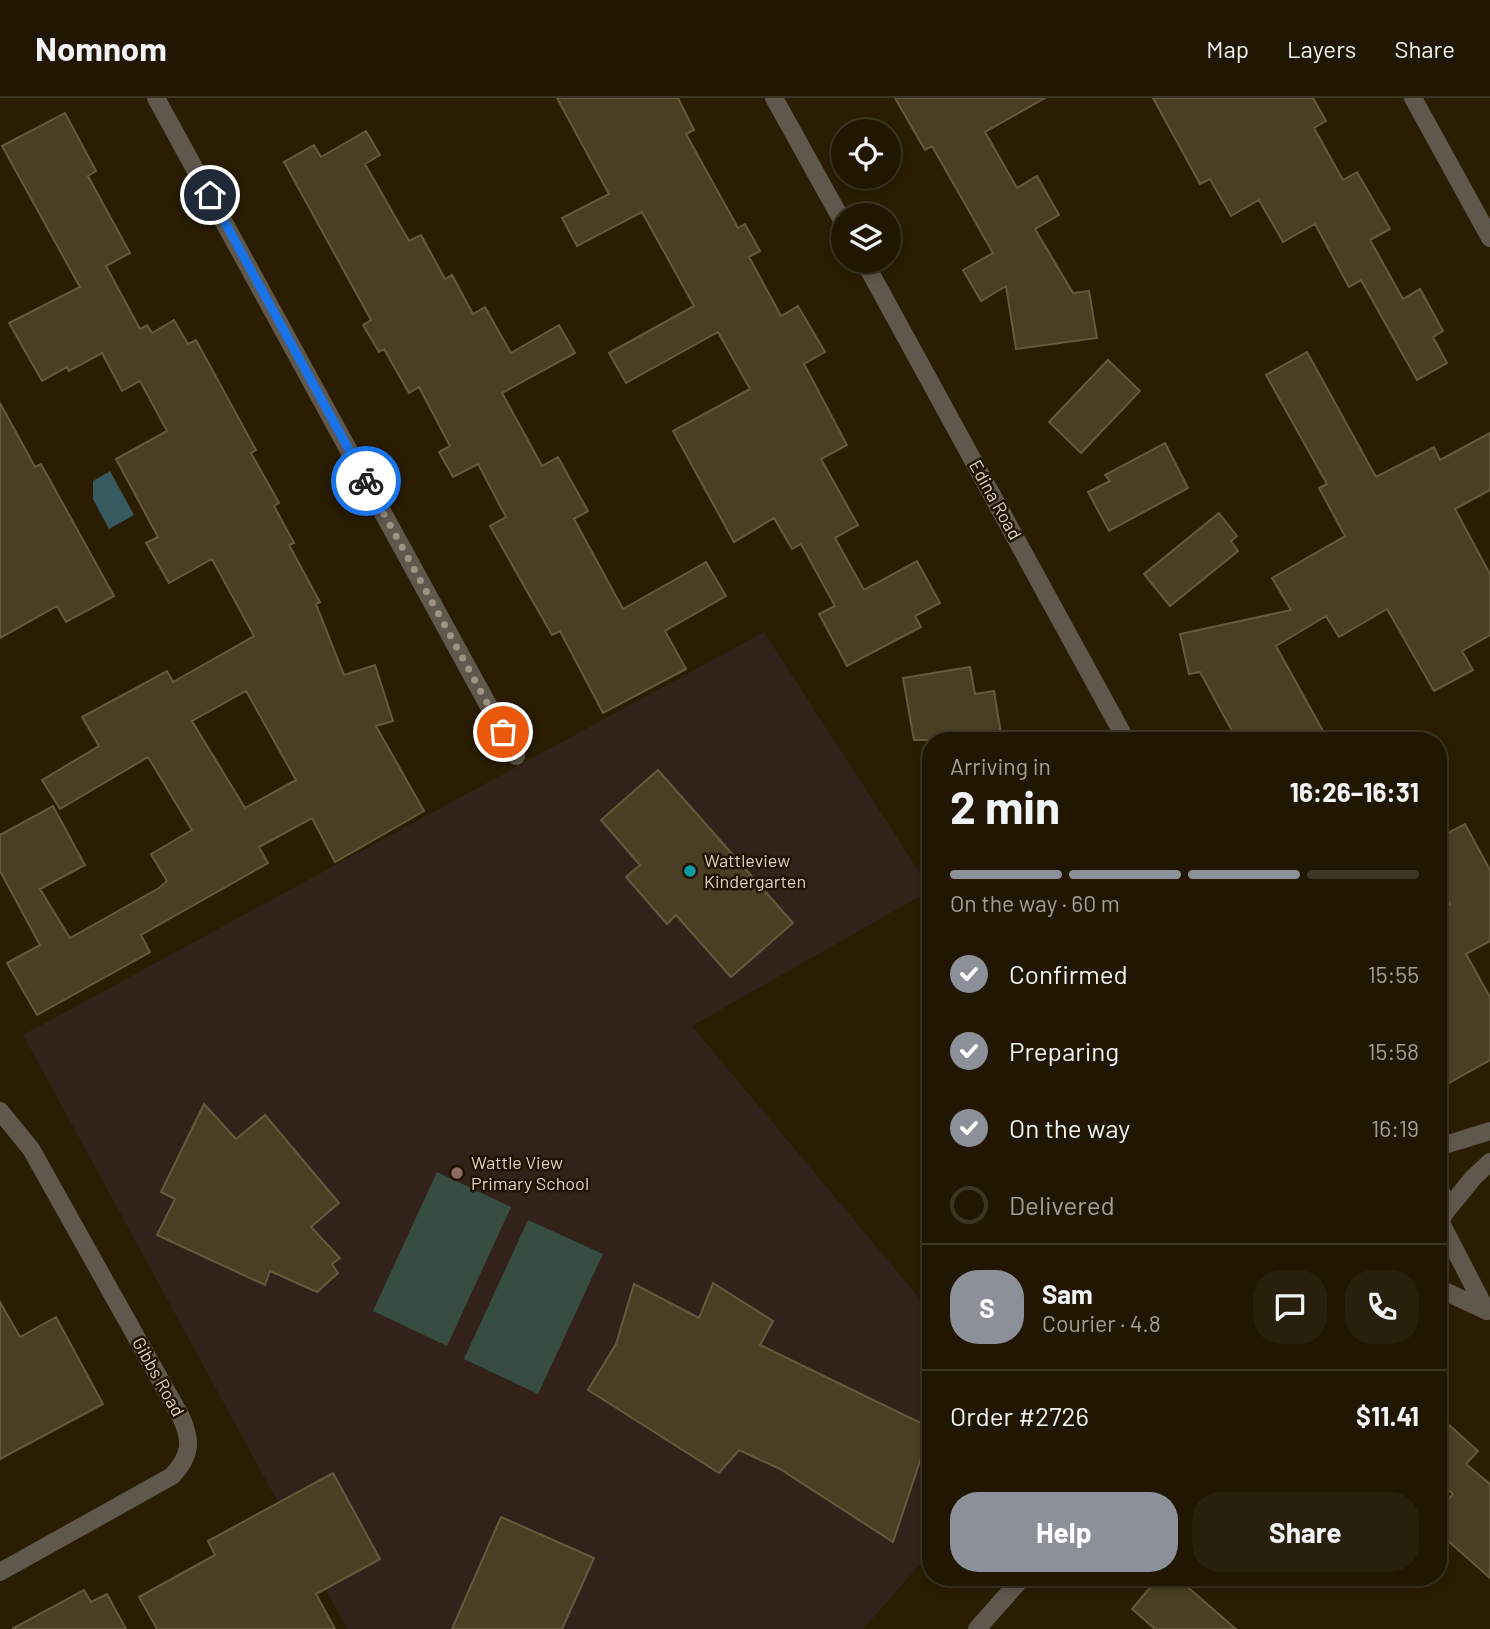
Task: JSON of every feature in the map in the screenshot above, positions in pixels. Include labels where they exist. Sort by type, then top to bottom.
[{"type":"street","points":[[156,98],[516,756]]},
{"type":"street","points":[[774,98],[832,203]]},
{"type":"street","points":[[1413,98],[1490,238]]},
{"type":"street","name":"Edina Road","points":[[870,273],[1122,732]]},
{"type":"street","name":"Gibbs Road","points":[[0,1111],[31,1149],[181,1417],[190,1443],[188,1455],[172,1476],[0,1572]]},
{"type":"street","points":[[1447,1144],[1490,1131]]},
{"type":"street","points":[[1447,1213],[1472,1178],[1490,1162]]},
{"type":"street","points":[[1447,1233],[1488,1312]]},
{"type":"street","points":[[1447,1292],[1488,1312]]},
{"type":"street","points":[[976,1629],[1015,1586]]},
{"type":"shaded area","name":"Wattle View Primary School","points":[[764,632],[922,876],[922,895],[692,1026],[922,1301],[922,1562],[863,1629],[347,1629],[23,1035]]},
{"type":"green space","points":[[437,1172],[511,1207],[447,1346],[373,1311]]},
{"type":"green space","points":[[528,1220],[603,1254],[538,1394],[464,1359]]},
{"type":"water","points":[[110,471],[134,515],[109,529],[93,499],[93,481]]},
{"type":"building","points":[[557,98],[678,98],[694,130],[686,134],[738,228],[745,224],[760,251],[749,257],[781,316],[798,306],[825,352],[804,364],[847,445],[821,459],[858,525],[835,538],[864,590],[917,561],[940,603],[915,616],[921,627],[847,666],[819,614],[835,606],[801,544],[792,549],[774,518],[734,542],[673,431],[750,389],[718,332],[626,383],[609,353],[694,306],[642,212],[577,246],[562,218],[609,194]]},
{"type":"building","points":[[895,98],[1045,98],[985,132],[1017,188],[1037,176],[1059,215],[1035,229],[1073,293],[1089,291],[1097,338],[1016,349],[1006,286],[981,301],[963,270],[993,253],[932,146],[925,150]]},
{"type":"building","points":[[1153,98],[1313,98],[1326,121],[1314,128],[1343,180],[1357,172],[1390,229],[1370,240],[1403,299],[1420,289],[1443,331],[1433,337],[1447,363],[1417,380],[1361,280],[1349,287],[1315,224],[1283,242],[1259,200],[1231,216],[1210,179],[1200,184]]},
{"type":"building","points":[[65,113],[96,171],[88,176],[130,253],[106,266],[140,329],[147,325],[152,333],[174,320],[188,344],[196,340],[256,450],[251,453],[279,503],[274,506],[294,543],[289,545],[320,602],[316,604],[344,675],[375,665],[393,721],[376,726],[424,811],[335,862],[312,818],[259,847],[268,863],[141,935],[150,952],[37,1015],[7,963],[40,945],[0,871],[0,835],[53,806],[85,865],[40,889],[70,938],[159,888],[167,881],[151,854],[192,830],[148,757],[60,809],[42,780],[99,746],[82,717],[167,671],[173,682],[254,636],[212,559],[169,583],[146,543],[158,537],[116,459],[167,431],[140,381],[122,391],[102,353],[69,371],[67,367],[42,381],[9,323],[80,287],[2,146]],"holes":[[[246,691],[296,780],[245,808],[192,721]]]},
{"type":"building","points":[[366,131],[380,155],[365,164],[409,241],[421,235],[445,279],[452,275],[473,314],[485,307],[511,353],[559,325],[575,353],[502,393],[542,466],[558,457],[588,511],[574,519],[623,609],[706,562],[726,596],[665,631],[686,669],[603,713],[560,631],[552,635],[490,526],[506,517],[478,464],[453,477],[439,452],[450,446],[419,387],[409,393],[384,349],[379,352],[363,325],[371,320],[284,162],[314,145],[321,157]]},
{"type":"building","points":[[1307,352],[1376,477],[1434,447],[1440,460],[1490,433],[1490,490],[1455,509],[1490,574],[1490,635],[1462,651],[1473,670],[1434,691],[1387,609],[1339,637],[1326,616],[1276,646],[1324,732],[1233,732],[1200,672],[1189,674],[1180,634],[1291,610],[1272,578],[1345,536],[1319,488],[1327,484],[1266,375]]},
{"type":"building","points":[[1108,360],[1140,391],[1081,453],[1049,422]]},
{"type":"building","points":[[0,403],[35,467],[41,464],[114,596],[66,622],[57,606],[0,638]]},
{"type":"building","points":[[1165,443],[1188,488],[1109,531],[1088,492],[1110,481],[1105,475]]},
{"type":"building","points":[[1219,513],[1237,536],[1231,541],[1238,551],[1170,606],[1144,574]]},
{"type":"building","points":[[970,667],[975,694],[994,691],[1001,732],[922,732],[922,740],[914,740],[903,678]]},
{"type":"building","name":"Wattleview Kindergarten","points":[[658,770],[793,923],[731,977],[676,915],[667,924],[626,877],[640,865],[601,820]]},
{"type":"building","points":[[1465,824],[1490,870],[1490,941],[1466,954],[1490,997],[1490,1060],[1447,1084],[1447,906],[1450,904],[1447,898],[1447,833]]},
{"type":"building","points":[[204,1104],[236,1139],[265,1115],[339,1203],[311,1227],[340,1258],[332,1264],[338,1273],[317,1292],[270,1271],[265,1285],[157,1235],[175,1199],[161,1192]]},
{"type":"building","points":[[713,1283],[773,1321],[760,1345],[922,1424],[922,1455],[893,1542],[780,1469],[739,1450],[719,1473],[588,1390],[616,1344],[634,1284],[699,1318]]},
{"type":"building","points":[[0,1302],[20,1337],[56,1317],[103,1404],[0,1459]]},
{"type":"building","points":[[1447,1423],[1478,1451],[1466,1464],[1490,1484],[1490,1578],[1447,1540],[1447,1501],[1453,1494],[1447,1489]]},
{"type":"building","points":[[333,1473],[380,1559],[316,1594],[335,1629],[157,1629],[139,1597],[215,1555],[208,1541]]},
{"type":"building","points":[[501,1517],[594,1558],[562,1629],[452,1629]]},
{"type":"building","points":[[1151,1586],[1186,1586],[1236,1629],[1155,1629],[1132,1609]]},
{"type":"building","points":[[84,1590],[91,1602],[107,1594],[126,1629],[12,1629]]},
{"type":"way so far","points":[[366,481],[503,732]]},
{"type":"place","name":"Wattleview Kindergarten","points":[[690,871]]},
{"type":"place","name":"Wattle View Primary School","points":[[457,1173]]},
{"type":"route","points":[[210,195],[366,481]]}]
